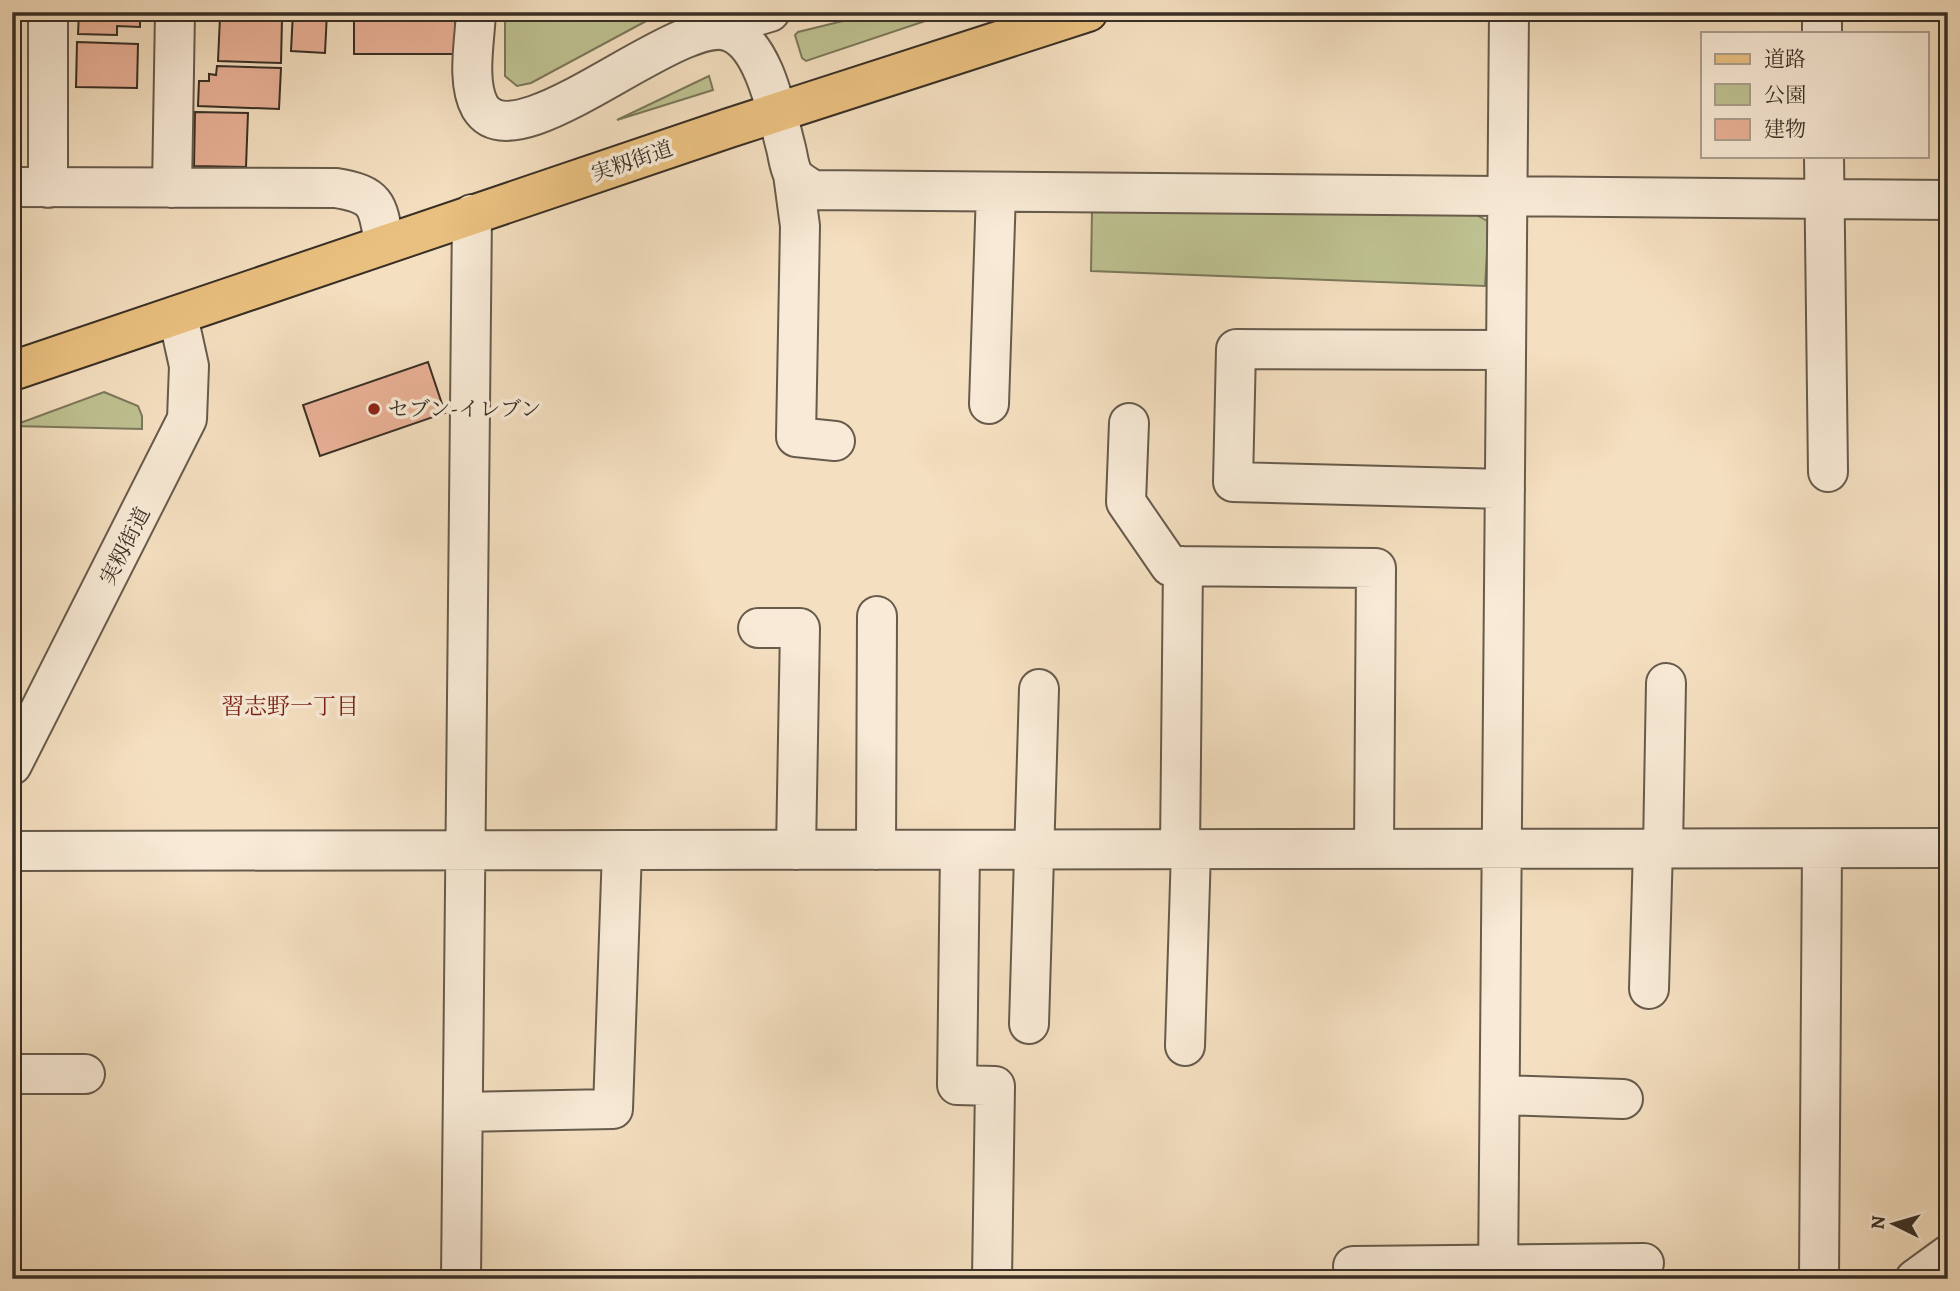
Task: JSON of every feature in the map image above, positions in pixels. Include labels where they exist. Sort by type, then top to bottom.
[{"type":"main road","name":"実籾街道","points":[[12,371],[472,214],[1088,12]]},
{"type":"street","points":[[48,12],[30,187],[336,188],[359,192],[372,199],[378,208],[384,244]]},
{"type":"street","points":[[172,188],[175,12]]},
{"type":"street","points":[[476,12],[473,80],[480,106],[489,116],[505,123],[530,118],[667,48],[710,30],[770,12]]},
{"type":"street","points":[[1498,1272],[1509,12]]},
{"type":"street","points":[[1822,12],[1822,32]]},
{"type":"street","points":[[710,30],[729,31],[743,40],[757,58],[776,113],[793,174],[800,226],[796,437],[835,441]]},
{"type":"street","points":[[1824,158],[1828,472]]},
{"type":"street","points":[[793,174],[813,190],[853,191],[1948,200]]},
{"type":"street","points":[[989,404],[996,192]]},
{"type":"street","points":[[461,1279],[472,214]]},
{"type":"street","name":"実籾街道","points":[[12,765],[187,419],[188,366],[178,316]]},
{"type":"street","points":[[1505,489],[1233,482],[1236,349],[1506,351]]},
{"type":"street","points":[[1129,423],[1126,502],[1170,566],[1376,569],[1374,849]]},
{"type":"street","points":[[1183,566],[1185,1046]]},
{"type":"street","points":[[876,850],[877,616]]},
{"type":"street","points":[[758,628],[800,628],[796,850]]},
{"type":"street","points":[[1649,989],[1666,683]]},
{"type":"street","points":[[1029,1024],[1039,689]]},
{"type":"street","points":[[12,851],[1948,848]]},
{"type":"street","points":[[1819,1279],[1822,849]]},
{"type":"street","points":[[463,1112],[613,1110],[622,850]]},
{"type":"street","points":[[960,850],[957,1085],[995,1086],[992,1279]]},
{"type":"street","points":[[12,1074],[85,1074]]},
{"type":"street","points":[[1500,1096],[1623,1099]]},
{"type":"street","points":[[1914,1279],[1948,1255]]},
{"type":"street","points":[[1353,1266],[1498,1272],[1644,1263]]},
{"type":"green space","points":[[505,12],[663,12],[531,83],[517,86],[505,76]]},
{"type":"green space","points":[[880,12],[952,12],[806,61],[802,58],[795,35],[798,32]]},
{"type":"green space","points":[[709,76],[713,90],[617,120]]},
{"type":"green space","points":[[1092,210],[1473,213],[1489,222],[1485,286],[1091,271]]},
{"type":"green space","points":[[104,392],[138,406],[142,416],[142,429],[12,426]]},
{"type":"building","points":[[79,12],[140,12],[140,27],[117,26],[117,35],[78,34]]},
{"type":"building","points":[[293,12],[327,12],[325,53],[291,51]]},
{"type":"building","points":[[354,12],[455,12],[455,54],[354,54]]},
{"type":"building","points":[[220,17],[282,19],[281,63],[218,61]]},
{"type":"building","points":[[77,42],[138,44],[137,88],[76,87]]},
{"type":"building","points":[[217,66],[281,68],[279,109],[198,106],[199,81],[209,81],[209,74],[216,75]]},
{"type":"building","points":[[12,101],[20,101],[19,124],[12,123]]},
{"type":"building","points":[[195,112],[248,113],[246,167],[194,166]]},
{"type":"building","points":[[12,131],[20,131],[19,163],[12,163]]},
{"type":"building","name":"セブン-イレブン","points":[[428,362],[445,413],[320,456],[303,405]]},
{"type":"place","name":"セブン-イレブン","points":[[374,409]]},
{"type":"district","name":"習志野一丁目","points":[[290,706]]}]
